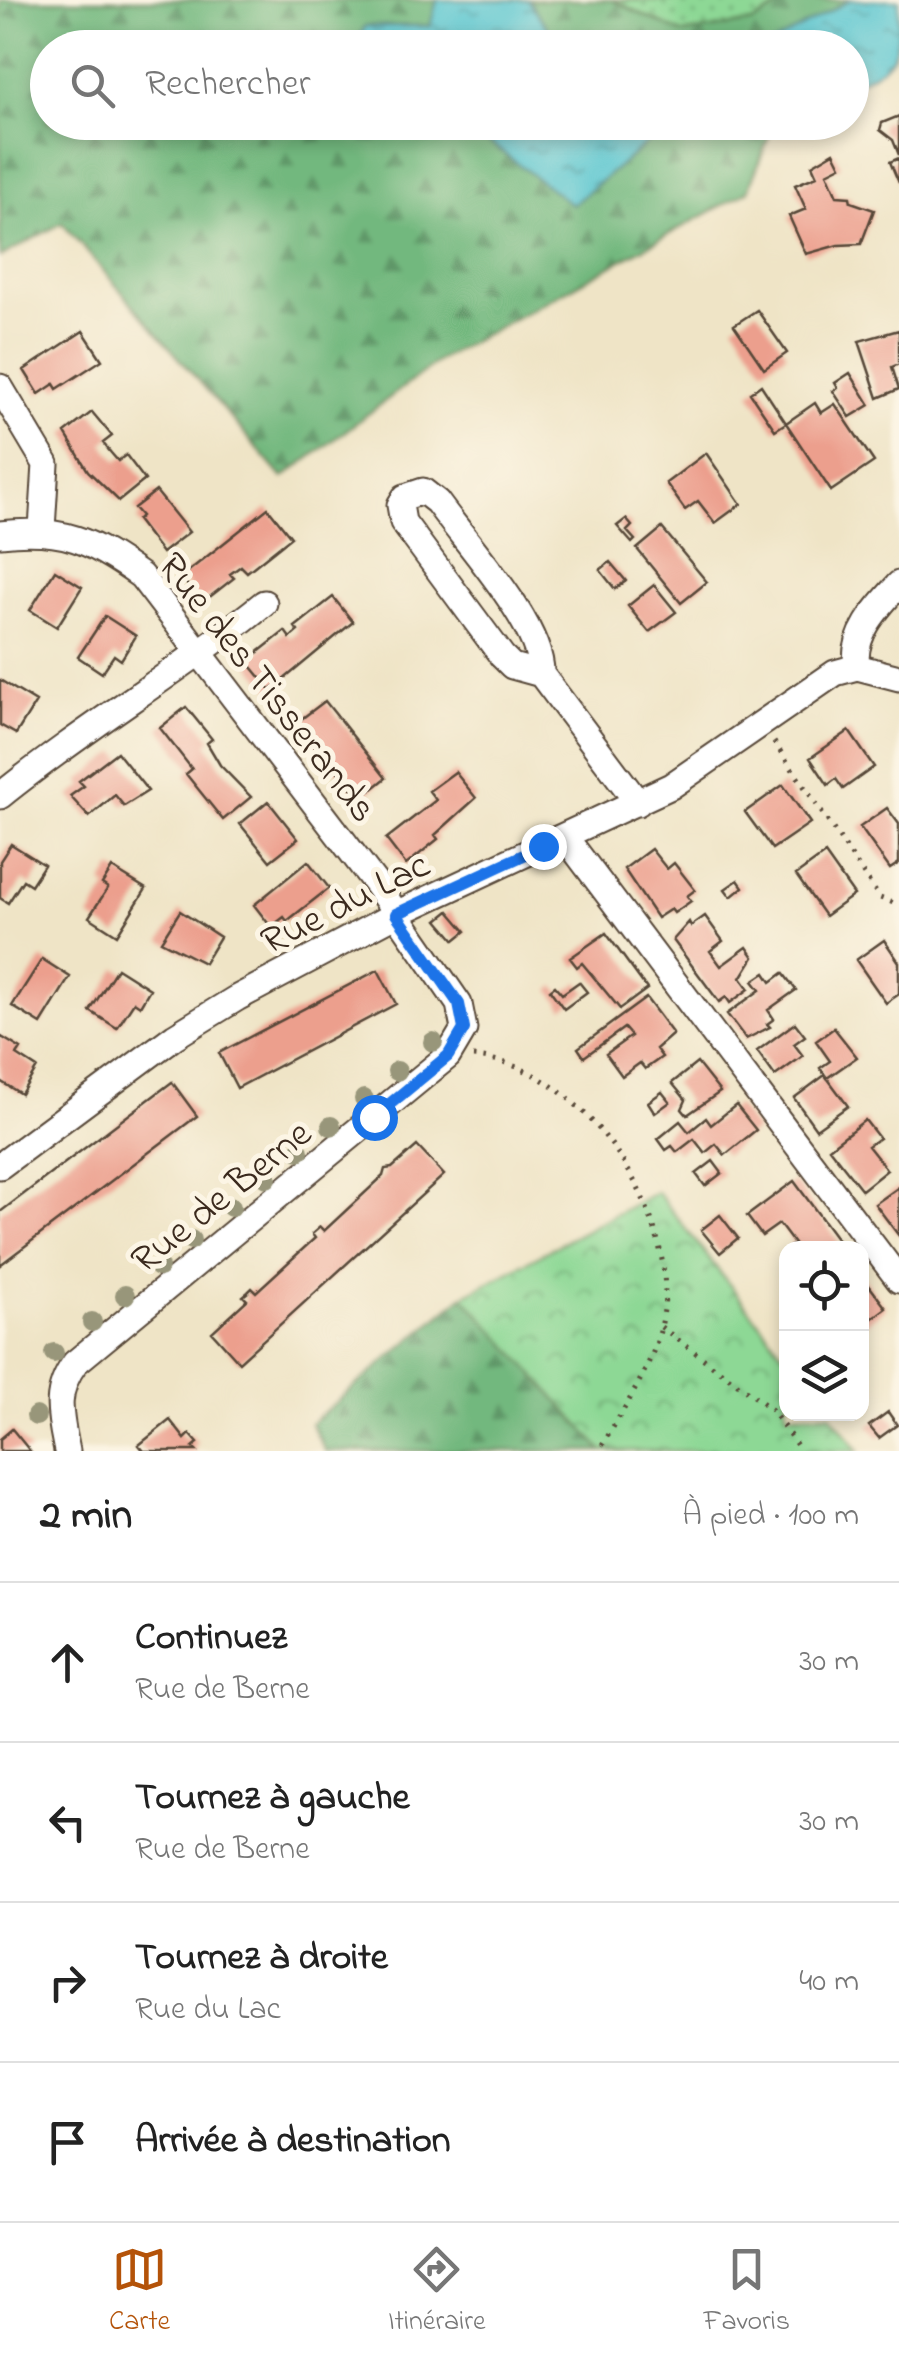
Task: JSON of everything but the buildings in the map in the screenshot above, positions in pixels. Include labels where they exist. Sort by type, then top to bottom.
[{"type":"street","points":[[0,387],[46,464],[42,529]]},
{"type":"street","points":[[541,674],[542,656],[527,627],[437,502],[423,491],[404,497],[400,505],[403,522],[502,656],[512,666],[541,674],[638,803]]},
{"type":"street","name":"Rue des Tisserands","points":[[0,534],[42,529],[96,544],[141,576],[396,914]]},
{"type":"street","points":[[899,584],[865,626],[854,650],[857,667],[899,678]]},
{"type":"street","points":[[0,796],[64,744],[201,655],[264,603]]},
{"type":"street","name":"Rue du Lac","points":[[0,1166],[184,1030],[396,914],[638,803],[704,766],[820,682],[857,667]]},
{"type":"street","points":[[564,837],[899,1280]]},
{"type":"street","points":[[396,914],[459,1004],[464,1029],[448,1056]]},
{"type":"street","name":"Rue de Berne","points":[[67,1451],[58,1403],[61,1382],[75,1362],[448,1056]]},
{"type":"path","points":[[761,722],[880,898],[899,905]]},
{"type":"path","points":[[448,1056],[493,1058],[538,1078],[578,1105],[620,1152],[648,1206],[663,1280],[661,1327],[600,1451]]},
{"type":"path","points":[[661,1327],[704,1354],[772,1409],[801,1451]]},
{"type":"green space","points":[[0,0],[437,0],[431,26],[365,26],[363,30],[30,30],[30,140],[486,140],[572,205],[651,140],[768,140],[748,191],[442,358],[283,478],[62,223],[0,257]]},
{"type":"green space","points":[[528,0],[612,0],[675,30],[549,30]]},
{"type":"green space","points":[[612,0],[792,0],[753,22],[706,30],[675,30]]},
{"type":"green space","points":[[792,0],[850,0],[798,30],[706,30],[753,22]]},
{"type":"green space","points":[[657,1192],[779,1348],[779,1421],[835,1421],[859,1451],[603,1451],[463,1296]]},
{"type":"green space","points":[[463,1296],[603,1451],[325,1451],[311,1423]]},
{"type":"water","points":[[437,0],[528,0],[549,30],[363,30],[365,26],[430,26]]},
{"type":"water","points":[[850,0],[899,0],[897,45],[888,62],[869,76],[869,30],[797,30]]},
{"type":"water","points":[[486,140],[651,140],[572,205]]},
{"type":"route","points":[[374,1117],[448,1056],[460,1042],[464,1029],[459,1004],[396,914],[543,846]]}]
